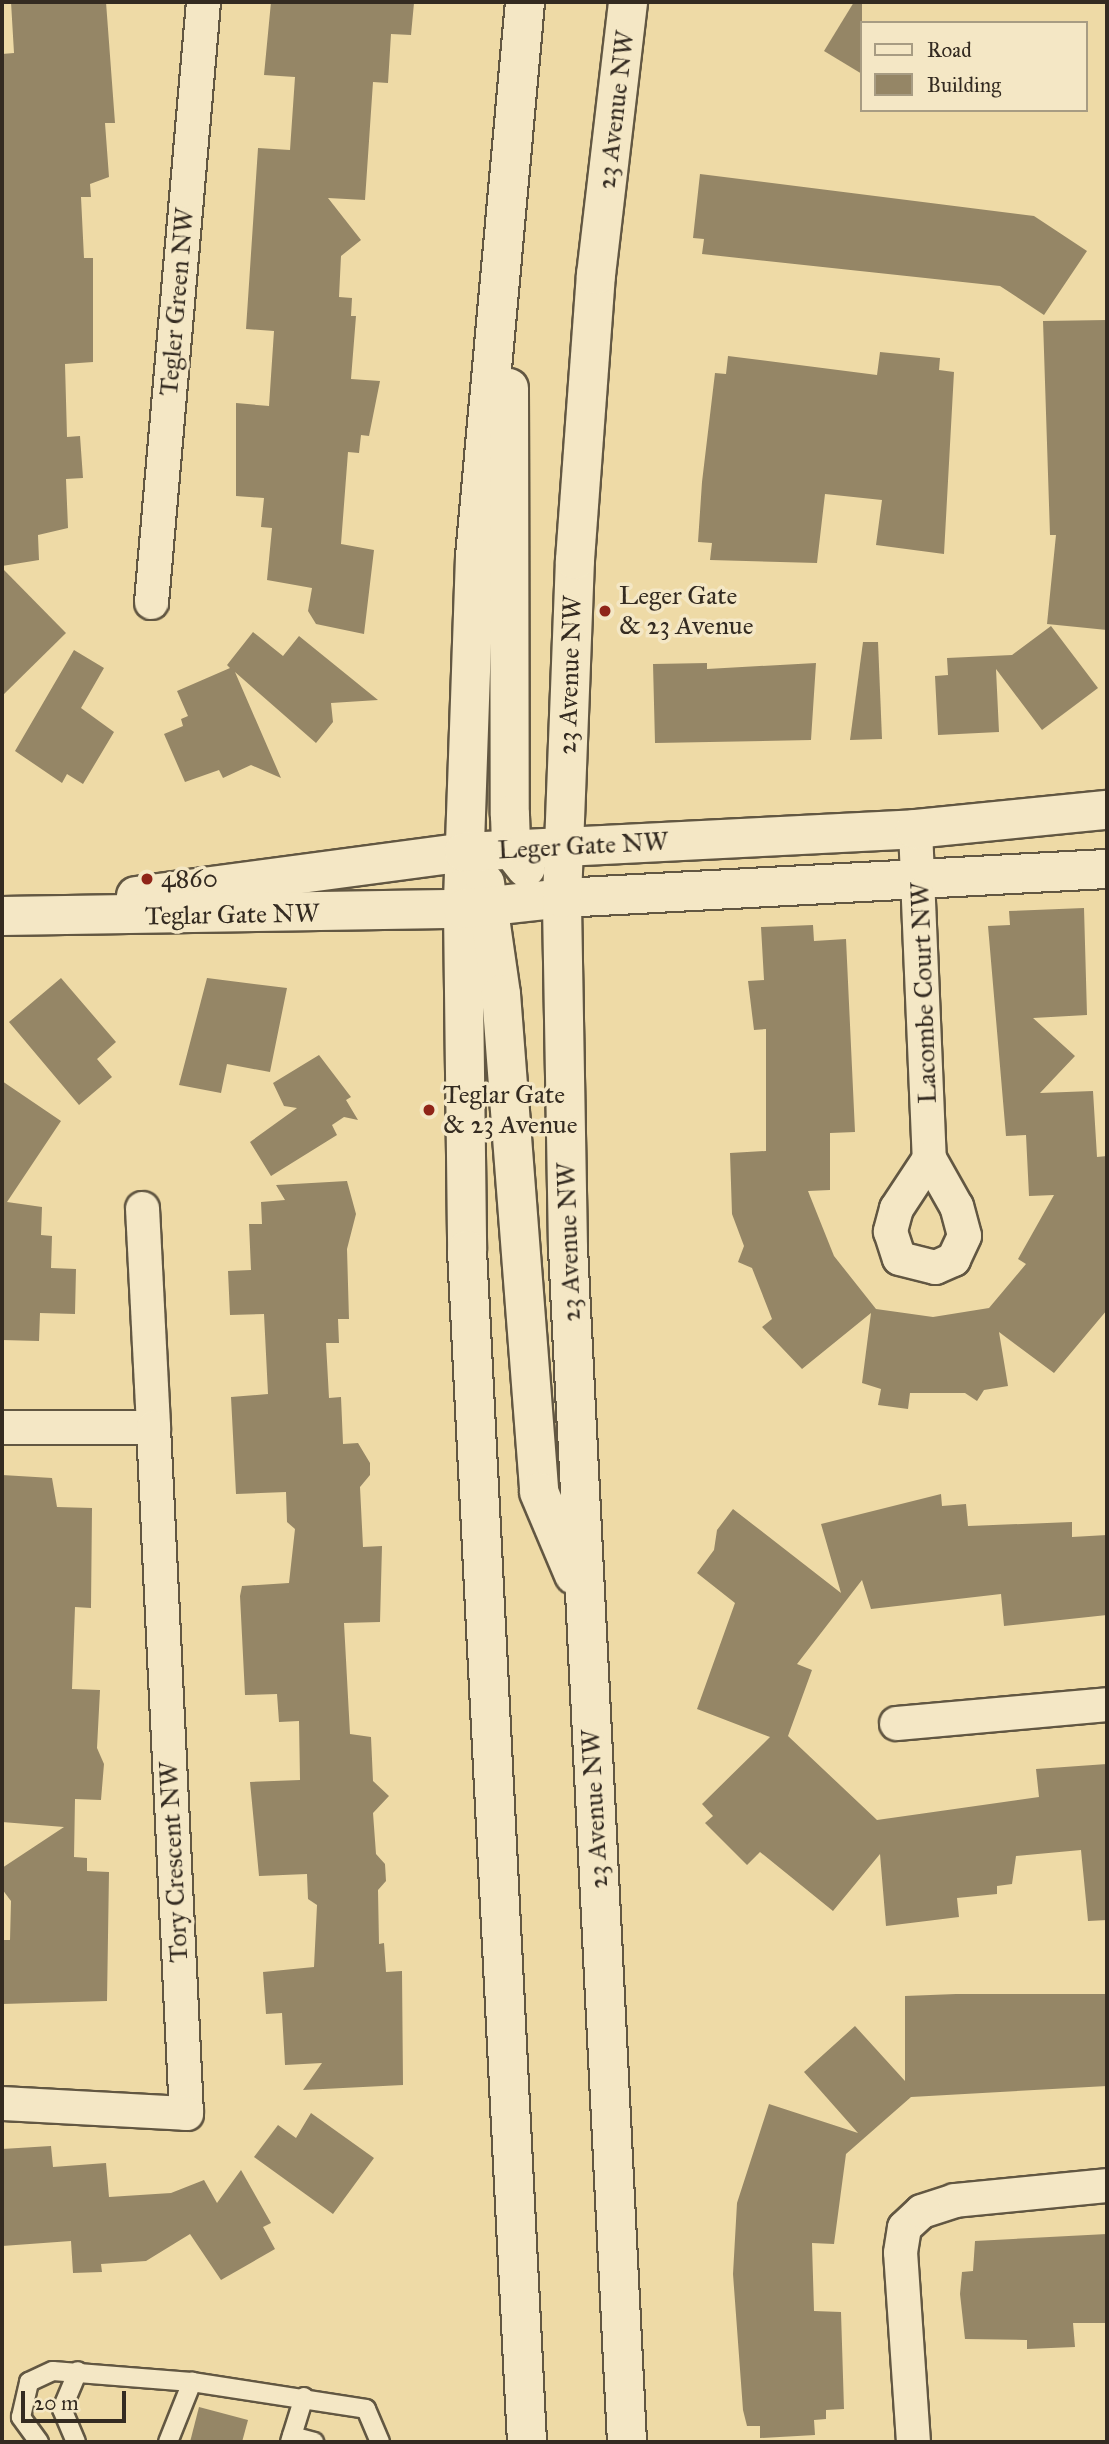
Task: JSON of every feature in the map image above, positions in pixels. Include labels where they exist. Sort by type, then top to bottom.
[{"type":"main road","points":[[526,2],[501,237],[475,557],[464,852],[477,908],[539,1492],[584,1598]]},
{"type":"main road","name":"23 Avenue NW","points":[[627,2442],[568,1248],[562,846],[596,275],[628,2]]},
{"type":"main road","points":[[501,237],[512,443],[505,665],[511,849],[532,877],[562,898]]},
{"type":"main road","name":"Leger Gate NW","points":[[62,913],[99,901],[464,852],[915,829],[1107,810]]},
{"type":"main road","name":"Leger Gate NW","points":[[477,908],[562,898],[921,882],[1107,869]]},
{"type":"main road","points":[[477,908],[467,1250],[527,2442]]},
{"type":"main road","name":"Teglar Gate NW","points":[[2,916],[62,913],[99,919],[477,908]]},
{"type":"street","name":"Tegler Green NW","points":[[151,602],[203,2]]},
{"type":"street","name":"Lacombe Court NW","points":[[915,829],[921,882],[929,1158]]},
{"type":"street","name":"Tory Crescent NW","points":[[2,2103],[186,2113],[142,1208]]},
{"type":"street","points":[[2,1427],[153,1427]]},
{"type":"street","points":[[895,1723],[1107,1704]]},
{"type":"street","points":[[913,2442],[900,2252],[905,2227],[921,2211],[954,2200],[1107,2185]]},
{"type":"lane","points":[[39,2442],[21,2417],[29,2382],[53,2371],[192,2382],[366,2409],[380,2442]]},
{"type":"lane","points":[[76,2442],[62,2409],[78,2371]]},
{"type":"lane","points":[[168,2442],[192,2382]]},
{"type":"lane","points":[[303,2398],[291,2439],[314,2442]]},
{"type":"building","points":[[11,2],[106,2],[115,123],[105,123],[109,177],[90,184],[91,197],[81,197],[84,258],[93,258],[93,362],[65,364],[67,437],[80,436],[83,478],[66,479],[68,528],[38,535],[39,560],[2,566],[2,54],[14,53]]},
{"type":"building","points":[[271,2],[414,3],[411,35],[391,34],[388,83],[373,82],[365,200],[328,198],[361,240],[341,256],[339,297],[352,298],[351,316],[356,316],[351,379],[380,381],[369,436],[361,435],[359,453],[348,452],[341,544],[374,550],[364,634],[316,624],[308,611],[312,588],[267,580],[272,528],[261,527],[264,498],[236,496],[236,403],[269,406],[274,331],[246,329],[258,148],[290,150],[295,77],[264,75]]},
{"type":"building","points":[[854,2],[862,2],[860,73],[824,51]]},
{"type":"building","points":[[700,174],[1034,216],[1087,251],[1044,315],[1000,286],[702,254],[704,239],[693,238]]},
{"type":"building","points":[[1107,320],[1107,630],[1047,624],[1056,535],[1050,535],[1043,321]]},
{"type":"building","points":[[880,352],[940,358],[939,370],[954,372],[944,554],[876,545],[882,500],[825,494],[817,563],[710,560],[712,543],[698,542],[702,482],[715,373],[726,374],[728,356],[877,375]]},
{"type":"building","points":[[2,568],[66,633],[2,696]]},
{"type":"building","points":[[1051,626],[1098,688],[1042,730],[996,669],[999,732],[938,735],[935,676],[948,675],[947,658],[1012,655]]},
{"type":"building","points":[[253,632],[283,656],[299,636],[378,700],[331,703],[333,722],[316,743],[235,672],[281,778],[251,765],[223,778],[219,770],[185,782],[164,734],[183,726],[181,719],[188,716],[177,691],[230,668],[227,665]]},
{"type":"building","points":[[863,642],[878,642],[882,739],[850,740]]},
{"type":"building","points":[[74,650],[104,668],[81,708],[114,732],[83,784],[67,774],[62,783],[15,751]]},
{"type":"building","points":[[707,663],[707,669],[816,663],[811,740],[655,743],[653,664]]},
{"type":"building","points":[[1084,908],[1087,1015],[1033,1018],[1075,1056],[1040,1093],[1093,1091],[1097,1157],[1107,1156],[1107,1310],[1054,1373],[999,1332],[1008,1386],[984,1390],[977,1401],[965,1393],[910,1393],[908,1409],[878,1405],[881,1389],[862,1383],[871,1313],[802,1369],[762,1327],[772,1319],[752,1268],[738,1262],[744,1246],[732,1214],[730,1153],[766,1151],[766,1029],[754,1030],[748,981],[764,980],[761,927],[813,925],[814,941],[846,939],[855,1132],[830,1133],[830,1190],[808,1191],[834,1256],[876,1309],[933,1317],[989,1308],[1026,1264],[1018,1259],[1054,1195],[1029,1196],[1026,1135],[1006,1136],[988,926],[1010,925],[1009,911]]},
{"type":"building","points":[[61,978],[116,1042],[97,1059],[112,1077],[79,1105],[9,1022]]},
{"type":"building","points":[[207,978],[287,988],[270,1072],[227,1064],[221,1093],[179,1085]]},
{"type":"building","points":[[319,1055],[351,1097],[346,1100],[358,1120],[344,1117],[332,1125],[337,1135],[271,1176],[250,1142],[297,1108],[284,1106],[273,1083]]},
{"type":"building","points":[[2,1081],[61,1121],[7,1202],[42,1207],[41,1235],[52,1236],[51,1268],[76,1269],[75,1314],[40,1313],[39,1341],[2,1340]]},
{"type":"building","points":[[347,1181],[356,1214],[347,1249],[349,1319],[338,1319],[339,1343],[326,1343],[329,1398],[341,1397],[343,1444],[358,1443],[370,1463],[370,1475],[360,1487],[363,1547],[382,1546],[380,1622],[344,1623],[350,1734],[371,1737],[373,1781],[389,1796],[373,1813],[376,1854],[385,1864],[386,1881],[378,1890],[379,1944],[384,1943],[386,1972],[402,1971],[403,2085],[303,2090],[322,2063],[285,2065],[282,2013],[266,2014],[263,1972],[314,1967],[317,1905],[308,1899],[307,1874],[259,1876],[250,1782],[300,1780],[299,1721],[279,1722],[277,1694],[245,1695],[240,1596],[242,1586],[289,1583],[295,1529],[287,1522],[286,1492],[236,1494],[231,1397],[268,1394],[264,1314],[230,1315],[228,1271],[251,1270],[249,1224],[262,1224],[261,1202],[285,1200],[276,1185]]},
{"type":"building","points":[[2,1475],[52,1478],[57,1507],[92,1508],[91,1608],[75,1607],[72,1689],[100,1690],[97,1748],[104,1764],[101,1800],[75,1799],[74,1857],[87,1858],[87,1871],[109,1872],[107,2001],[2,2004],[2,1940],[10,1940],[11,1901],[2,1889],[2,1868],[64,1827],[2,1822]]},
{"type":"building","points":[[941,1494],[942,1506],[966,1504],[968,1526],[1072,1522],[1072,1537],[1107,1535],[1107,1615],[1004,1626],[1001,1594],[871,1609],[862,1580],[797,1664],[812,1670],[788,1736],[877,1820],[1039,1797],[1036,1769],[1107,1764],[1107,1920],[1088,1921],[1081,1850],[1016,1856],[1012,1884],[997,1886],[997,1894],[957,1898],[959,1917],[886,1926],[880,1854],[833,1911],[760,1852],[747,1865],[705,1823],[713,1816],[702,1804],[770,1737],[697,1709],[735,1603],[697,1573],[714,1550],[717,1530],[733,1509],[841,1593],[821,1524]]},
{"type":"building","points":[[1107,1994],[1107,2086],[911,2097],[846,2154],[834,2244],[812,2243],[814,2311],[841,2312],[844,2409],[826,2410],[826,2419],[814,2420],[815,2435],[760,2438],[760,2426],[747,2426],[743,2410],[733,2274],[737,2203],[769,2104],[858,2133],[804,2072],[855,2026],[905,2081],[905,1996]]},
{"type":"building","points":[[311,2113],[374,2158],[333,2214],[254,2157],[278,2125],[296,2138]]},
{"type":"building","points":[[51,2146],[53,2167],[106,2163],[109,2197],[171,2193],[204,2180],[217,2203],[241,2170],[271,2223],[263,2227],[275,2249],[221,2280],[190,2234],[146,2261],[101,2264],[102,2272],[73,2273],[71,2241],[2,2246],[2,2149]]},
{"type":"building","points":[[1107,2234],[1107,2323],[1073,2323],[1075,2347],[1027,2349],[1027,2340],[965,2339],[960,2294],[962,2272],[973,2271],[975,2241]]},
{"type":"building","points":[[199,2407],[248,2420],[242,2442],[190,2442]]},
{"type":"place","name":"Leger Gate & 23 Avenue","points":[[605,611]]},
{"type":"place","name":"4860","points":[[147,879]]},
{"type":"place","name":"Teglar Gate & 23 Avenue","points":[[429,1110]]}]
